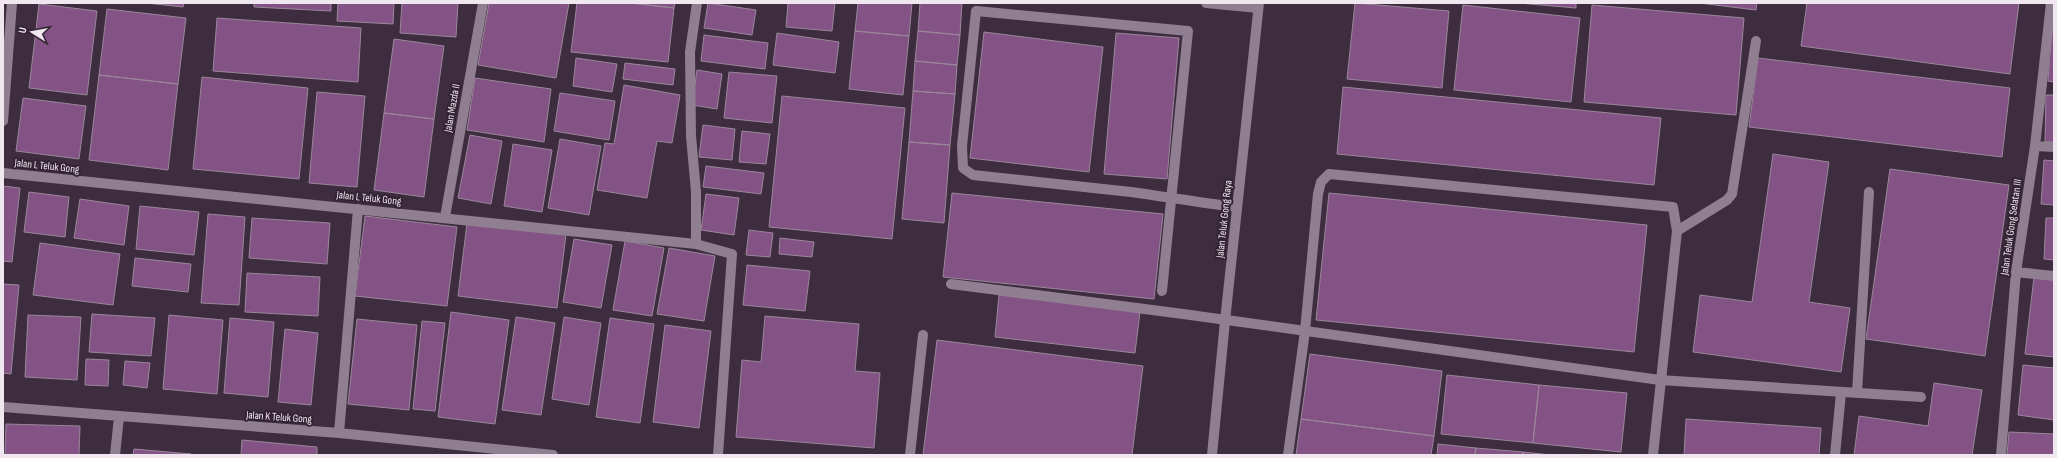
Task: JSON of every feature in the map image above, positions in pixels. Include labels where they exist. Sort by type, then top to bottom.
[{"type":"street","points":[[3,121],[12,3]]},
{"type":"street","name":"Jalan Mazda II","points":[[445,217],[483,3]]},
{"type":"street","points":[[696,244],[696,192],[691,136],[690,52],[697,3]]},
{"type":"street","points":[[1206,3],[1259,5]]},
{"type":"street","name":"Jalan Teluk Gong Selatan III","points":[[2001,455],[2016,272],[2035,146],[2051,3]]},
{"type":"street","name":"Jalan Teluk Gong Raya","points":[[1211,455],[1259,5]]},
{"type":"street","points":[[1162,291],[1172,198],[1188,31],[976,11],[962,146],[963,168],[973,175],[1172,198],[1237,207]]},
{"type":"street","points":[[1677,231],[1727,200],[1732,194],[1756,41]]},
{"type":"street","points":[[2035,146],[2054,147]]},
{"type":"street","name":"Jalan L Teluk Gong","points":[[3,173],[445,217],[469,221],[696,244],[732,254],[718,455]]},
{"type":"street","points":[[1288,455],[1305,331],[1318,194],[1322,182],[1329,174],[1672,207],[1677,231],[1653,455]]},
{"type":"street","points":[[1857,393],[1869,192]]},
{"type":"street","points":[[338,433],[358,209]]},
{"type":"street","points":[[2016,272],[2054,276]]},
{"type":"street","points":[[951,284],[1660,380],[1841,393],[1921,396]]},
{"type":"street","points":[[910,455],[923,335]]},
{"type":"street","points":[[1835,455],[1841,393]]},
{"type":"street","name":"Jalan K Teluk Gong","points":[[3,407],[338,433],[553,455]]},
{"type":"street","points":[[115,455],[119,417]]},
{"type":"building","points":[[146,3],[184,3],[183,7]]},
{"type":"building","points":[[254,3],[331,3],[331,11],[254,7]]},
{"type":"building","points":[[338,3],[394,3],[393,24],[337,21]]},
{"type":"building","points":[[402,3],[458,3],[456,37],[400,33]]},
{"type":"building","points":[[489,3],[569,3],[556,78],[478,65]]},
{"type":"building","points":[[577,3],[631,3],[674,8],[668,62],[571,52]]},
{"type":"building","points":[[631,3],[675,3],[674,8]]},
{"type":"building","points":[[708,3],[756,10],[752,35],[704,28]]},
{"type":"building","points":[[788,3],[835,3],[832,31],[786,27]]},
{"type":"building","points":[[858,3],[912,3],[909,36],[855,31]]},
{"type":"building","points":[[920,3],[962,3],[960,35],[918,31]]},
{"type":"building","points":[[1355,3],[1449,11],[1442,88],[1347,79]]},
{"type":"building","points":[[1518,3],[1576,3],[1576,8]]},
{"type":"building","points":[[1699,3],[1757,3],[1756,10]]},
{"type":"building","points":[[1807,3],[2019,3],[2010,74],[1801,46]]},
{"type":"building","points":[[2054,3],[2054,82],[2048,81]]},
{"type":"building","points":[[39,4],[97,11],[87,95],[29,88]]},
{"type":"building","points":[[1463,5],[1580,18],[1571,102],[1454,90]]},
{"type":"building","points":[[1592,5],[1744,18],[1736,115],[1584,102]]},
{"type":"building","points":[[107,9],[186,18],[178,84],[99,75]]},
{"type":"building","points":[[217,18],[361,28],[358,82],[213,71]]},
{"type":"building","points":[[855,31],[909,36],[903,95],[849,89]]},
{"type":"building","points":[[918,31],[960,35],[957,65],[915,61]]},
{"type":"building","points":[[984,32],[1103,47],[1089,172],[970,158]]},
{"type":"building","points":[[777,33],[839,42],[835,73],[773,65]]},
{"type":"building","points":[[1116,33],[1179,38],[1167,179],[1104,174]]},
{"type":"building","points":[[704,35],[768,43],[765,69],[701,61]]},
{"type":"building","points":[[394,39],[444,46],[434,119],[384,113]]},
{"type":"building","points":[[576,58],[617,64],[612,92],[573,86]]},
{"type":"building","points":[[1758,58],[2010,88],[2002,157],[1749,127]]},
{"type":"building","points":[[915,61],[957,65],[955,94],[913,91]]},
{"type":"building","points":[[625,63],[675,69],[673,85],[623,79]]},
{"type":"building","points":[[697,70],[722,74],[717,109],[692,105]]},
{"type":"building","points":[[729,72],[777,76],[772,123],[724,118]]},
{"type":"building","points":[[99,75],[178,84],[168,170],[89,160]]},
{"type":"building","points":[[202,77],[308,88],[299,179],[193,169]]},
{"type":"building","points":[[475,78],[551,89],[544,142],[467,130]]},
{"type":"building","points":[[624,85],[680,95],[672,143],[657,141],[647,198],[597,190],[605,143],[614,144]]},
{"type":"building","points":[[1343,87],[1661,118],[1654,185],[1337,154]]},
{"type":"building","points":[[913,91],[955,94],[950,145],[909,142]]},
{"type":"building","points":[[317,92],[365,96],[357,187],[309,183]]},
{"type":"building","points":[[560,93],[615,101],[609,140],[554,131]]},
{"type":"building","points":[[2046,95],[2054,95],[2054,142],[2045,142]]},
{"type":"building","points":[[782,96],[905,108],[892,239],[769,227]]},
{"type":"building","points":[[23,98],[86,106],[79,159],[16,151]]},
{"type":"building","points":[[384,113],[434,119],[424,197],[374,190]]},
{"type":"building","points":[[703,125],[735,129],[732,160],[699,157]]},
{"type":"building","points":[[742,131],[770,134],[766,164],[739,162]]},
{"type":"building","points":[[470,135],[502,141],[491,204],[458,198]]},
{"type":"building","points":[[560,139],[601,146],[589,215],[548,208]]},
{"type":"building","points":[[909,142],[950,145],[944,223],[902,219]]},
{"type":"building","points":[[513,144],[552,150],[542,212],[504,206]]},
{"type":"building","points":[[1773,154],[1829,162],[1809,302],[1850,308],[1841,372],[1693,352],[1700,295],[1752,302]]},
{"type":"building","points":[[2044,160],[2054,161],[2054,205],[2041,204]]},
{"type":"building","points":[[706,166],[764,173],[761,194],[703,187]]},
{"type":"building","points":[[1890,169],[2009,185],[1985,356],[1866,339]]},
{"type":"building","points":[[3,186],[20,188],[12,262],[3,261]]},
{"type":"building","points":[[29,192],[69,197],[65,237],[24,232]]},
{"type":"building","points":[[952,193],[1163,214],[1154,299],[943,277]]},
{"type":"building","points":[[1329,193],[1647,225],[1634,352],[1316,320]]},
{"type":"building","points":[[706,194],[739,198],[734,235],[701,230]]},
{"type":"building","points":[[80,199],[129,206],[124,245],[74,238]]},
{"type":"building","points":[[140,206],[199,212],[194,255],[136,249]]},
{"type":"building","points":[[208,214],[245,217],[239,305],[201,303]]},
{"type":"building","points":[[365,216],[457,227],[447,306],[355,296]]},
{"type":"building","points":[[252,218],[330,223],[327,264],[249,258]]},
{"type":"building","points":[[2046,218],[2054,218],[2054,260],[2044,259]]},
{"type":"building","points":[[467,223],[566,234],[557,308],[458,296]]},
{"type":"building","points":[[749,230],[773,233],[770,257],[746,255]]},
{"type":"building","points":[[780,238],[814,242],[812,257],[779,254]]},
{"type":"building","points":[[574,239],[612,245],[601,308],[563,302]]},
{"type":"building","points":[[625,241],[664,248],[652,316],[613,310]]},
{"type":"building","points":[[40,243],[120,254],[113,305],[33,295]]},
{"type":"building","points":[[669,248],[715,256],[704,321],[657,314]]},
{"type":"building","points":[[135,258],[191,264],[188,292],[132,286]]},
{"type":"building","points":[[747,265],[810,271],[805,311],[743,305]]},
{"type":"building","points":[[247,273],[320,277],[318,316],[245,312]]},
{"type":"building","points":[[2034,277],[2054,279],[2054,357],[2025,354]]},
{"type":"building","points":[[3,284],[19,285],[11,374],[3,373]]},
{"type":"building","points":[[999,295],[1140,312],[1135,353],[995,337]]},
{"type":"building","points":[[451,312],[509,320],[495,424],[438,417]]},
{"type":"building","points":[[92,314],[155,318],[151,356],[89,352]]},
{"type":"building","points":[[28,315],[81,317],[77,380],[25,377]]},
{"type":"building","points":[[169,315],[223,320],[217,394],[163,389]]},
{"type":"building","points":[[765,316],[859,324],[855,371],[880,373],[874,448],[736,437],[742,360],[761,362]]},
{"type":"building","points":[[516,317],[555,323],[541,415],[502,410]]},
{"type":"building","points":[[564,317],[601,323],[589,405],[552,399]]},
{"type":"building","points":[[230,318],[274,322],[268,397],[224,393]]},
{"type":"building","points":[[610,318],[654,324],[640,423],[596,417]]},
{"type":"building","points":[[357,319],[417,325],[409,410],[348,404]]},
{"type":"building","points":[[422,321],[445,323],[435,411],[413,409]]},
{"type":"building","points":[[665,325],[711,331],[699,428],[653,422]]},
{"type":"building","points":[[285,329],[318,333],[311,405],[278,402]]},
{"type":"building","points":[[937,340],[1143,366],[1132,455],[923,455]]},
{"type":"building","points":[[1310,354],[1442,371],[1434,436],[1301,419]]},
{"type":"building","points":[[86,359],[109,360],[108,386],[85,385]]},
{"type":"building","points":[[125,361],[150,363],[147,388],[123,385]]},
{"type":"building","points":[[2023,365],[2054,368],[2054,420],[2018,415]]},
{"type":"building","points":[[1447,375],[1539,385],[1533,443],[1441,434]]},
{"type":"building","points":[[1934,383],[1982,390],[1972,455],[1854,455],[1859,416],[1928,426]]},
{"type":"building","points":[[1539,385],[1627,393],[1621,452],[1533,443]]},
{"type":"building","points":[[1301,419],[1434,436],[1431,455],[1296,455]]},
{"type":"building","points":[[1686,419],[1821,428],[1819,455],[1684,455]]},
{"type":"building","points":[[6,424],[80,426],[79,455],[5,455]]},
{"type":"building","points":[[2009,432],[2054,434],[2054,455],[2007,455]]},
{"type":"building","points":[[242,440],[317,447],[317,455],[241,455]]},
{"type":"building","points":[[1438,444],[1476,448],[1475,455],[1437,455]]},
{"type":"building","points":[[1476,448],[1523,452],[1523,455],[1475,455]]},
{"type":"building","points":[[134,449],[191,454],[133,455]]},
{"type":"building","points":[[1523,452],[1551,455],[1523,455]]}]
